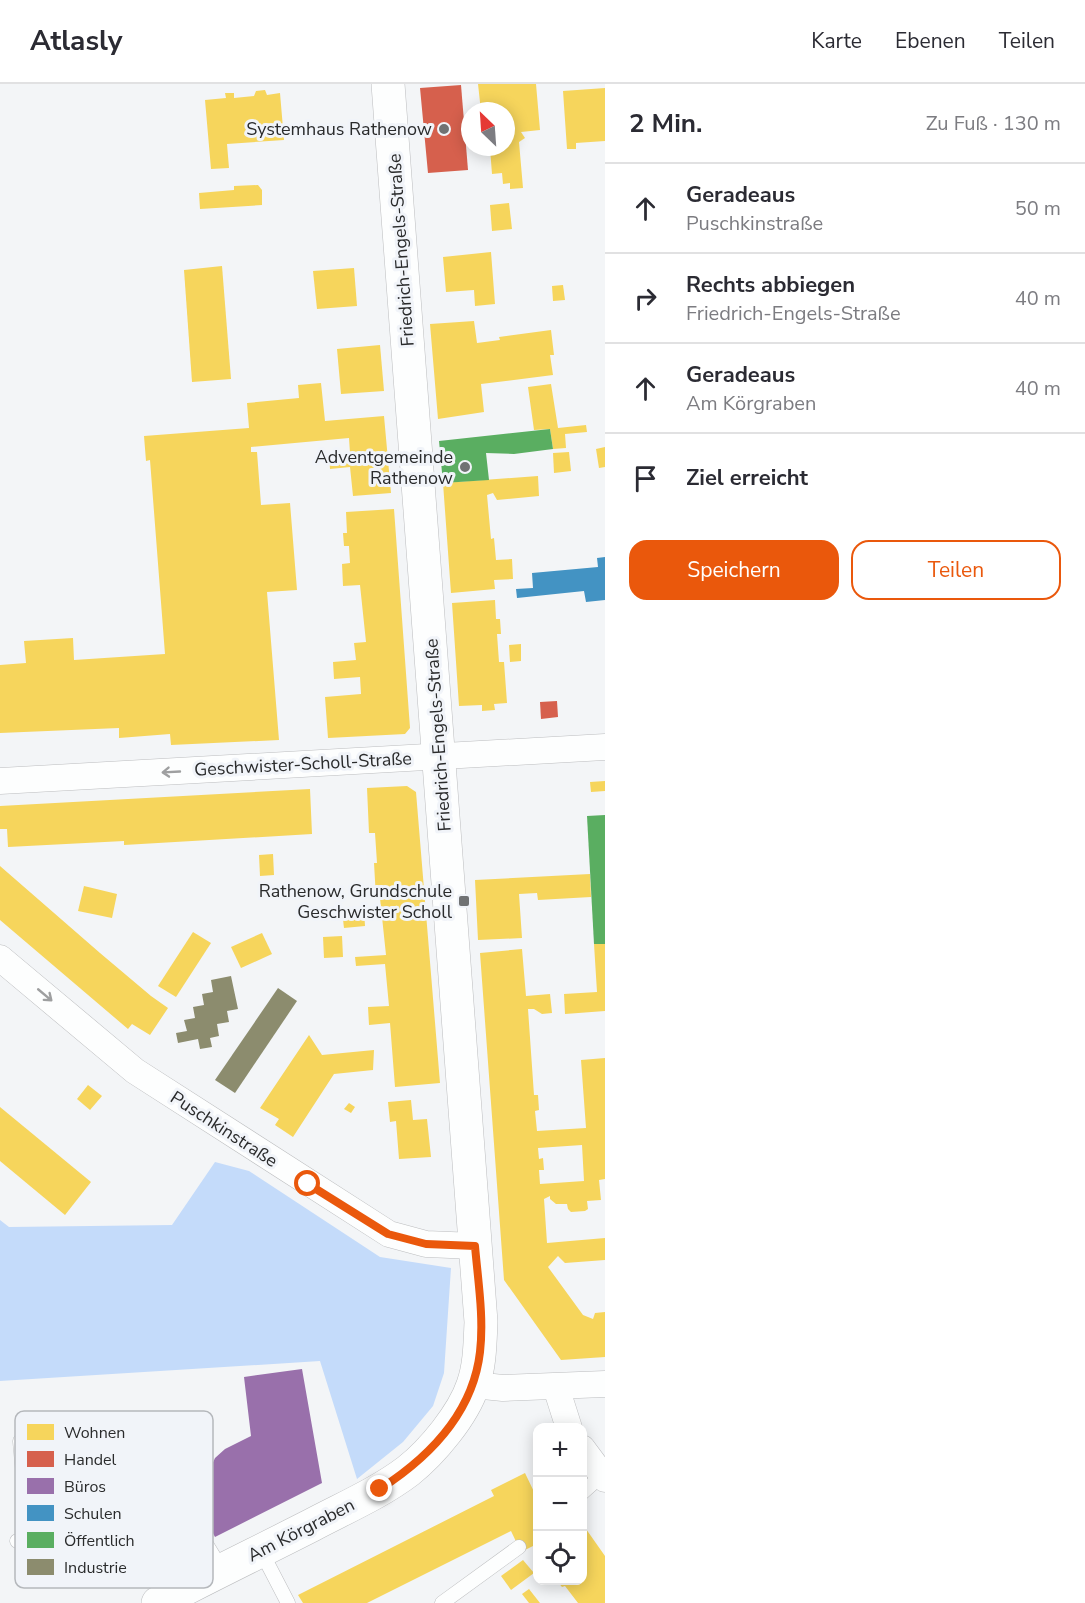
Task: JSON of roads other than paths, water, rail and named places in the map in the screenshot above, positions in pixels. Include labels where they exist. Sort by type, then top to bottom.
[{"type":"street","name":"Friedrich-Engels-Straße","points":[[388,84],[481,1322],[480,1353],[473,1385]]},
{"type":"street","name":"Geschwister-Scholl-Straße","points":[[0,781],[605,747]]},
{"type":"street","name":"Puschkinstraße","points":[[0,958],[135,1071],[388,1234],[426,1244],[475,1246]]},
{"type":"street","points":[[473,1385],[503,1388],[605,1384]]},
{"type":"street","name":"Am Körgraben","points":[[213,1575],[380,1489],[407,1471],[432,1449],[464,1406],[473,1385]]},
{"type":"street","points":[[556,1387],[567,1423]]},
{"type":"street","points":[[587,1455],[604,1477]]},
{"type":"street","name":"Am Körgraben","points":[[158,1603],[187,1588]]},
{"type":"lane","points":[[587,1489],[604,1477]]},
{"type":"lane","points":[[442,1603],[519,1547]]},
{"type":"lane","points":[[261,1551],[288,1603]]},
{"type":"lane","points":[[213,1554],[222,1570]]},
{"type":"place","name":"Systemhaus Rathenow","points":[[444,129]]},
{"type":"place","name":"Adventgemeinde Rathenow","points":[[465,467]]},
{"type":"place","name":"Rathenow, Grundschule Geschwister Scholl","points":[[464,901]]}]
